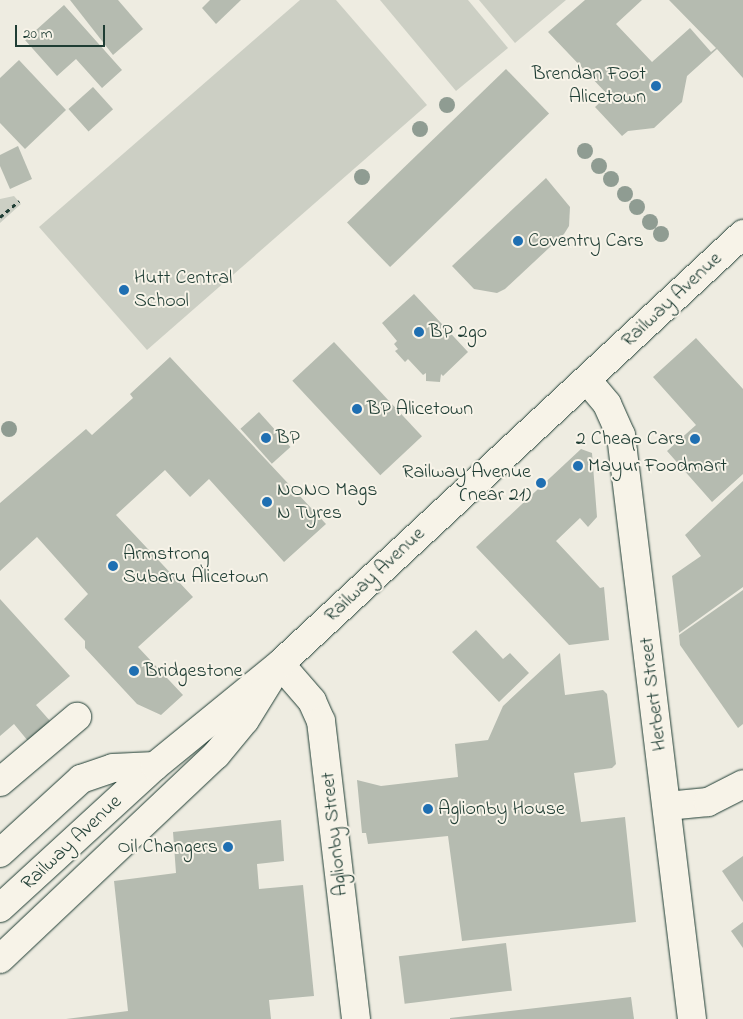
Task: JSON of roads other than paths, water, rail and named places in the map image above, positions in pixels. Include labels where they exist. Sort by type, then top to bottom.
[{"type":"main road","name":"Railway Avenue","points":[[0,908],[155,766],[280,664],[743,234]]},
{"type":"main road","name":"Herbert Street","points":[[587,380],[607,404],[621,435],[692,1019]]},
{"type":"main road","points":[[0,959],[216,755],[245,720],[280,664]]},
{"type":"main road","name":"Aglionby Street","points":[[280,664],[312,700],[320,721],[356,1019]]},
{"type":"main road","points":[[0,782],[78,718]]},
{"type":"main road","points":[[2,846],[81,780],[113,768],[155,766]]},
{"type":"main road","points":[[667,806],[708,802],[743,784]]},
{"type":"place","name":"Brendan Foot Alicetown","points":[[656,86]]},
{"type":"place","name":"Coventry Cars","points":[[518,241]]},
{"type":"place","name":"Hutt Central School","points":[[124,290]]},
{"type":"place","name":"BP 2go","points":[[419,332]]},
{"type":"place","name":"BP Alicetown","points":[[357,409]]},
{"type":"place","name":"BP","points":[[266,438]]},
{"type":"place","name":"2 Cheap Cars","points":[[695,439]]},
{"type":"place","name":"Mayur Foodmart","points":[[578,466]]},
{"type":"place","name":"Railway Avenue (near 21)","points":[[541,483]]},
{"type":"place","name":"NONO Mags N Tyres","points":[[267,502]]},
{"type":"place","name":"Armstrong Subaru Alicetown","points":[[113,566]]},
{"type":"place","name":"Bridgestone","points":[[134,671]]},
{"type":"place","name":"Aglionby House","points":[[428,809]]},
{"type":"place","name":"Oil Changers","points":[[228,847]]}]
